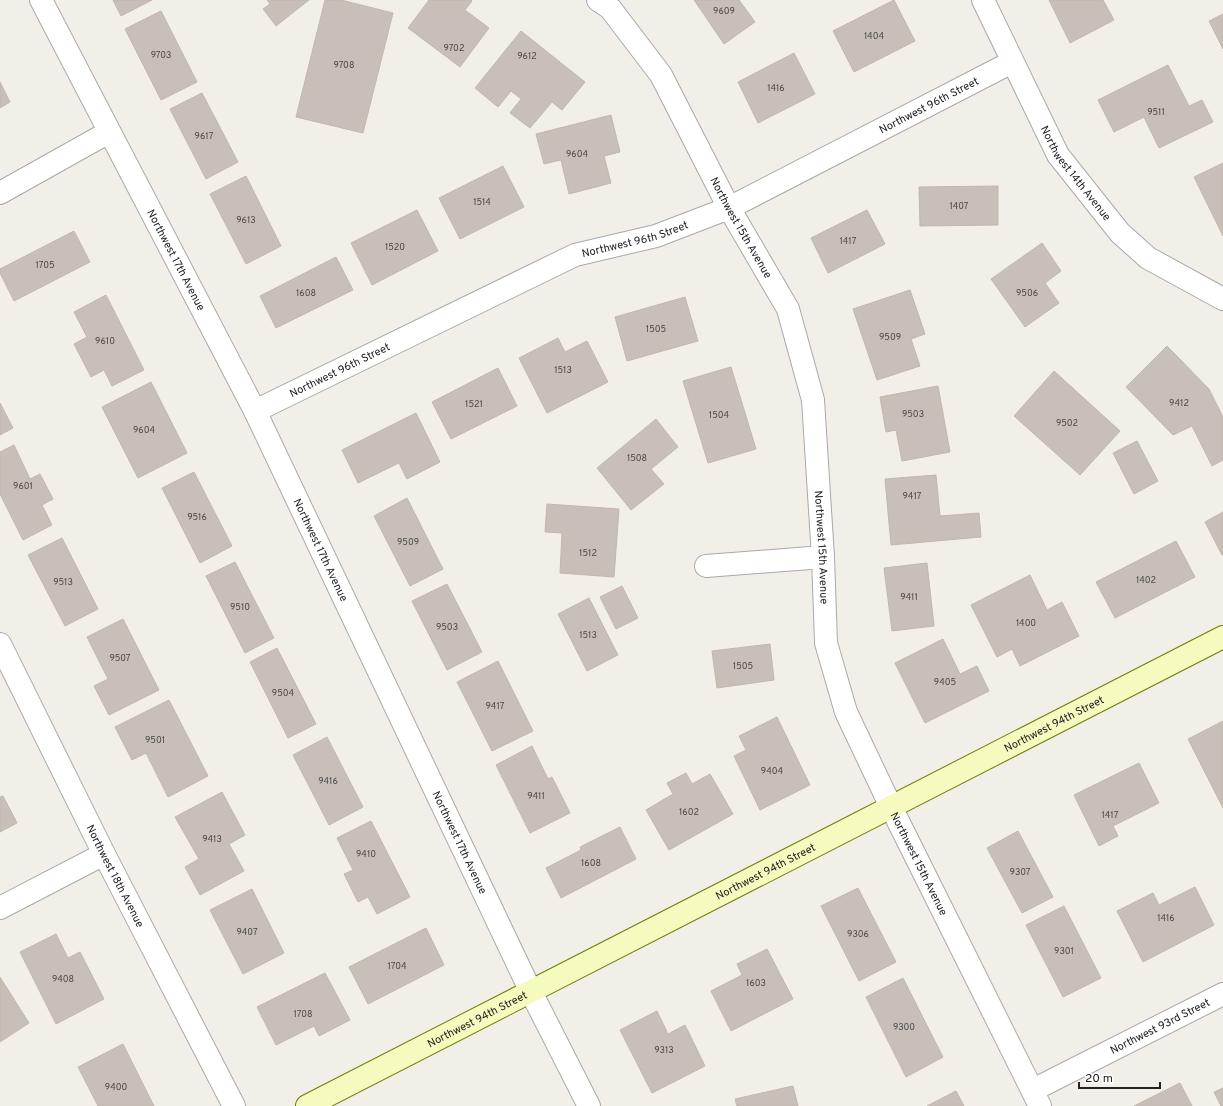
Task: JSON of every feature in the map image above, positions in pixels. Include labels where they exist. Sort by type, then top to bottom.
[{"type":"street","name":"Northwest 17th Avenue","points":[[41,0],[255,411],[531,992],[589,1106]]},
{"type":"street","name":"Northwest 15th Avenue","points":[[598,0],[610,8],[661,75],[729,208],[788,309],[813,400],[823,557],[826,643],[846,712],[891,807],[1037,1098]]},
{"type":"street","name":"Northwest 14th Avenue","points":[[983,0],[1058,155],[1120,233],[1148,258],[1223,299]]},
{"type":"street","name":"Northwest 96th Street","points":[[255,411],[575,255],[656,236],[729,208],[1012,62]]},
{"type":"street","points":[[0,193],[109,132]]},
{"type":"street","points":[[706,566],[823,557]]},
{"type":"street","name":"Northwest 94th Street","points":[[307,1106],[1223,637]]},
{"type":"street","name":"Northwest 18th Avenue","points":[[0,644],[104,854],[234,1106]]},
{"type":"street","points":[[0,908],[104,854]]},
{"type":"street","name":"Northwest 93rd Street","points":[[1037,1098],[1223,994]]},
{"type":"building","points":[[113,0],[152,0],[121,16]]},
{"type":"building","points":[[267,0],[309,0],[276,26],[263,9],[270,4]]},
{"type":"building","points":[[325,0],[341,0],[393,13],[363,133],[296,117]]},
{"type":"building","points":[[429,0],[471,0],[472,1],[465,10],[489,28],[460,67],[408,28]]},
{"type":"building","points":[[694,0],[739,0],[755,22],[724,44]]},
{"type":"building","points":[[894,0],[915,41],[854,72],[833,31]]},
{"type":"building","points":[[1049,0],[1103,0],[1114,20],[1070,43]]},
{"type":"building","points":[[161,11],[197,82],[161,100],[125,29]]},
{"type":"building","points":[[1223,14],[1223,49],[1209,21]]},
{"type":"building","points":[[521,31],[585,82],[562,110],[552,102],[530,128],[510,113],[521,99],[511,91],[498,107],[475,88]]},
{"type":"building","points":[[794,53],[815,94],[758,123],[738,82]]},
{"type":"building","points":[[1168,65],[1189,106],[1202,100],[1213,122],[1159,148],[1144,117],[1114,132],[1098,100]]},
{"type":"building","points":[[0,82],[10,102],[0,108]]},
{"type":"building","points":[[202,93],[238,162],[206,179],[170,109]]},
{"type":"building","points":[[611,115],[620,152],[604,156],[611,183],[569,194],[561,160],[544,164],[536,134]]},
{"type":"building","points":[[1223,163],[1223,236],[1194,177]]},
{"type":"building","points":[[503,166],[524,207],[460,239],[439,198]]},
{"type":"building","points":[[246,176],[281,246],[246,264],[210,194]]},
{"type":"building","points":[[998,186],[998,225],[920,226],[919,187]]},
{"type":"building","points":[[417,210],[438,251],[372,285],[351,243]]},
{"type":"building","points":[[867,210],[885,244],[828,273],[811,238]]},
{"type":"building","points":[[74,231],[90,262],[14,301],[0,273],[0,269]]},
{"type":"building","points":[[1042,243],[1061,271],[1045,283],[1059,303],[1025,327],[991,279]]},
{"type":"building","points":[[336,257],[353,290],[276,328],[260,296]]},
{"type":"building","points":[[910,290],[925,334],[911,339],[920,366],[877,380],[853,309]]},
{"type":"building","points":[[106,295],[144,370],[112,386],[104,370],[91,377],[74,344],[87,337],[74,312]]},
{"type":"building","points":[[685,297],[698,341],[627,361],[615,317]]},
{"type":"building","points":[[558,338],[565,352],[587,341],[608,382],[547,413],[519,358]]},
{"type":"building","points":[[1167,346],[1209,389],[1223,417],[1223,460],[1212,466],[1192,426],[1173,435],[1126,387]]},
{"type":"building","points":[[731,367],[756,449],[708,463],[683,381]]},
{"type":"building","points":[[498,368],[517,406],[451,439],[432,402]]},
{"type":"building","points":[[1054,371],[1120,431],[1080,475],[1014,416]]},
{"type":"building","points":[[151,382],[187,453],[138,478],[102,407]]},
{"type":"building","points":[[938,386],[950,452],[902,461],[896,430],[886,432],[880,397]]},
{"type":"building","points":[[0,403],[13,428],[0,435]]},
{"type":"building","points":[[416,413],[440,462],[407,479],[399,463],[358,483],[342,450]]},
{"type":"building","points":[[656,419],[678,447],[651,469],[664,484],[631,510],[597,468]]},
{"type":"building","points":[[1137,441],[1158,481],[1134,494],[1113,453]]},
{"type":"building","points":[[14,445],[30,479],[40,474],[53,499],[42,505],[52,525],[23,540],[0,494],[0,452]]},
{"type":"building","points":[[194,472],[232,546],[200,563],[162,488]]},
{"type":"building","points":[[936,475],[940,516],[979,513],[981,537],[891,545],[885,479]]},
{"type":"building","points":[[407,498],[443,569],[410,586],[374,516]]},
{"type":"building","points":[[547,504],[619,509],[614,577],[560,573],[562,533],[545,532]]},
{"type":"building","points":[[1223,512],[1223,555],[1222,555],[1205,522]]},
{"type":"building","points":[[62,538],[98,609],[65,626],[28,555]]},
{"type":"building","points":[[1176,541],[1195,577],[1115,618],[1096,582]]},
{"type":"building","points":[[235,562],[274,638],[245,653],[206,576]]},
{"type":"building","points":[[927,563],[934,626],[892,631],[884,568]]},
{"type":"building","points":[[1030,575],[1047,610],[1062,602],[1079,636],[1020,666],[1012,649],[997,657],[971,605]]},
{"type":"building","points":[[447,584],[482,652],[447,670],[412,601]]},
{"type":"building","points":[[622,586],[638,618],[616,629],[600,597]]},
{"type":"building","points":[[589,598],[618,655],[587,671],[558,614]]},
{"type":"building","points":[[123,619],[159,690],[109,715],[94,686],[108,679],[87,637]]},
{"type":"building","points":[[943,639],[960,674],[977,666],[989,691],[925,723],[895,663]]},
{"type":"building","points":[[770,644],[774,680],[717,688],[712,651]]},
{"type":"building","points":[[277,648],[316,724],[288,738],[250,662]]},
{"type":"building","points":[[498,661],[533,731],[492,751],[457,682]]},
{"type":"building","points":[[169,700],[208,776],[168,797],[146,753],[132,760],[115,727]]},
{"type":"building","points":[[777,717],[810,785],[760,810],[734,756],[746,750],[739,736]]},
{"type":"building","points":[[1223,721],[1223,808],[1188,739]]},
{"type":"building","points":[[327,737],[363,807],[329,825],[293,755]]},
{"type":"building","points":[[532,746],[548,779],[552,777],[570,813],[530,833],[496,765]]},
{"type":"building","points":[[1139,763],[1159,803],[1113,826],[1118,836],[1099,846],[1074,795]]},
{"type":"building","points":[[686,773],[692,784],[710,774],[733,814],[669,850],[646,810],[673,794],[667,783]]},
{"type":"building","points":[[222,792],[245,835],[229,844],[244,871],[200,895],[185,867],[199,859],[175,817]]},
{"type":"building","points":[[3,796],[17,823],[0,832],[0,797]]},
{"type":"building","points":[[371,821],[410,897],[377,914],[368,897],[358,902],[344,874],[353,870],[337,838]]},
{"type":"building","points":[[620,827],[636,859],[561,898],[546,868],[581,850],[580,847]]},
{"type":"building","points":[[1018,831],[1053,897],[1022,913],[987,848]]},
{"type":"building","points":[[1195,887],[1214,925],[1143,962],[1117,911],[1153,893],[1159,905]]},
{"type":"building","points":[[858,888],[896,962],[859,981],[821,906]]},
{"type":"building","points":[[252,889],[284,953],[243,974],[210,910]]},
{"type":"building","points":[[1064,906],[1101,978],[1063,997],[1026,925]]},
{"type":"building","points":[[426,928],[444,965],[368,1004],[349,967]]},
{"type":"building","points":[[56,934],[68,958],[80,952],[104,999],[56,1024],[20,952]]},
{"type":"building","points":[[767,949],[793,999],[731,1031],[711,991],[742,975],[737,964]]},
{"type":"building","points":[[325,973],[350,1020],[319,1036],[314,1026],[276,1045],[257,1007]]},
{"type":"building","points":[[0,977],[29,1023],[0,1042]]},
{"type":"building","points":[[903,978],[943,1057],[906,1077],[866,997]]},
{"type":"building","points":[[657,1011],[668,1034],[685,1025],[705,1066],[652,1093],[620,1030]]},
{"type":"building","points":[[123,1044],[154,1106],[98,1106],[78,1067]]},
{"type":"building","points":[[1180,1083],[1192,1106],[1134,1106]]},
{"type":"building","points":[[793,1086],[798,1106],[737,1106],[735,1099]]},
{"type":"building","points":[[1223,1088],[1223,1106],[1221,1106],[1214,1092]]},
{"type":"building","points":[[956,1091],[964,1106],[927,1106]]}]
